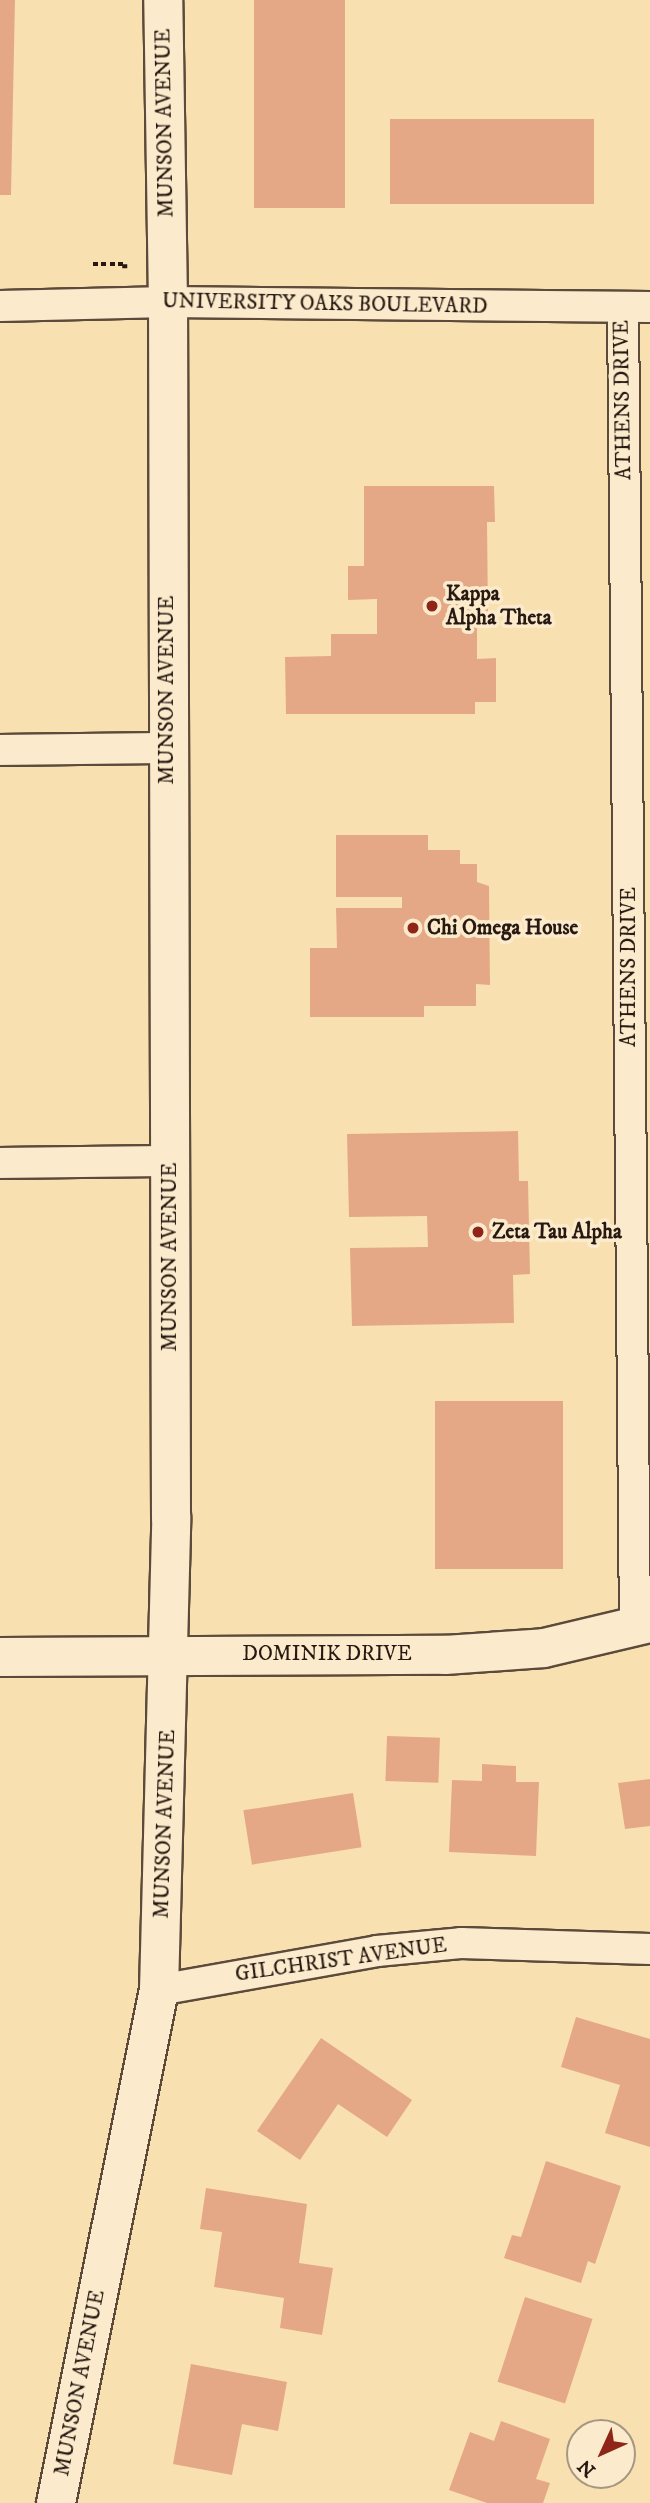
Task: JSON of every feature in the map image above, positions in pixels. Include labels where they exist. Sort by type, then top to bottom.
[{"type":"street","name":"MUNSON AVENUE","points":[[56,2503],[159,1990],[170,1654],[168,302],[163,0]]},
{"type":"street","name":"UNIVERSITY OAKS BOULEVARD","points":[[0,306],[168,302],[636,307]]},
{"type":"street","name":"ATHENS DRIVE","points":[[636,307],[642,1625]]},
{"type":"street","points":[[0,750],[167,748]]},
{"type":"street","points":[[0,1163],[170,1161]]},
{"type":"street","name":"DOMINIK DRIVE","points":[[0,1657],[170,1654],[445,1655],[544,1648],[642,1625]]},
{"type":"street","name":"GILCHRIST AVENUE","points":[[159,1990],[377,1951],[461,1943],[650,1949]]},
{"type":"path","points":[[93,264],[125,264],[125,268]]},
{"type":"building","points":[[0,0],[15,0],[11,195],[0,195]]},
{"type":"building","points":[[254,0],[345,0],[345,208],[254,208]]},
{"type":"building","points":[[390,119],[594,119],[594,204],[390,204]]},
{"type":"building","name":"Kappa Alpha Theta","points":[[364,486],[494,486],[495,522],[487,522],[488,613],[477,613],[477,659],[496,658],[496,702],[475,702],[475,714],[286,714],[285,657],[331,656],[331,634],[377,634],[377,599],[348,600],[348,566],[364,566]]},
{"type":"building","name":"Chi Omega House","points":[[336,835],[428,835],[428,850],[460,850],[460,864],[477,864],[477,882],[489,886],[490,985],[476,984],[476,1006],[424,1006],[424,1017],[310,1017],[310,948],[337,948],[336,908],[402,908],[402,897],[336,897]]},
{"type":"building","name":"Zeta Tau Alpha","points":[[518,1131],[519,1181],[528,1181],[530,1274],[513,1275],[514,1323],[352,1326],[350,1248],[428,1247],[427,1216],[349,1217],[347,1134]]},
{"type":"building","points":[[435,1401],[563,1401],[563,1569],[435,1569]]},
{"type":"building","points":[[387,1736],[440,1738],[438,1783],[385,1781]]},
{"type":"building","points":[[482,1764],[516,1766],[516,1782],[539,1782],[536,1856],[449,1852],[452,1780],[482,1781]]},
{"type":"building","points":[[650,1779],[650,1826],[625,1829],[618,1783]]},
{"type":"building","points":[[353,1793],[362,1847],[252,1865],[243,1810]]},
{"type":"building","points":[[576,2017],[650,2039],[650,2147],[605,2133],[620,2085],[561,2067]]},
{"type":"building","points":[[321,2038],[412,2100],[387,2137],[338,2104],[300,2160],[257,2131]]},
{"type":"building","points":[[546,2161],[621,2186],[595,2264],[588,2261],[581,2283],[504,2258],[512,2235],[521,2237]]},
{"type":"building","points":[[206,2188],[307,2204],[299,2263],[333,2268],[322,2335],[280,2328],[284,2298],[214,2287],[222,2232],[200,2229]]},
{"type":"building","points":[[525,2297],[593,2319],[565,2404],[497,2382]]},
{"type":"building","points":[[191,2364],[287,2382],[278,2431],[242,2424],[232,2475],[173,2464]]},
{"type":"building","points":[[501,2421],[550,2439],[536,2479],[550,2483],[543,2503],[487,2503],[449,2490],[470,2432],[494,2441]]},
{"type":"place","name":"Kappa Alpha Theta","points":[[432,606]]},
{"type":"place","name":"Chi Omega House","points":[[413,928]]},
{"type":"place","name":"Zeta Tau Alpha","points":[[478,1232]]}]
